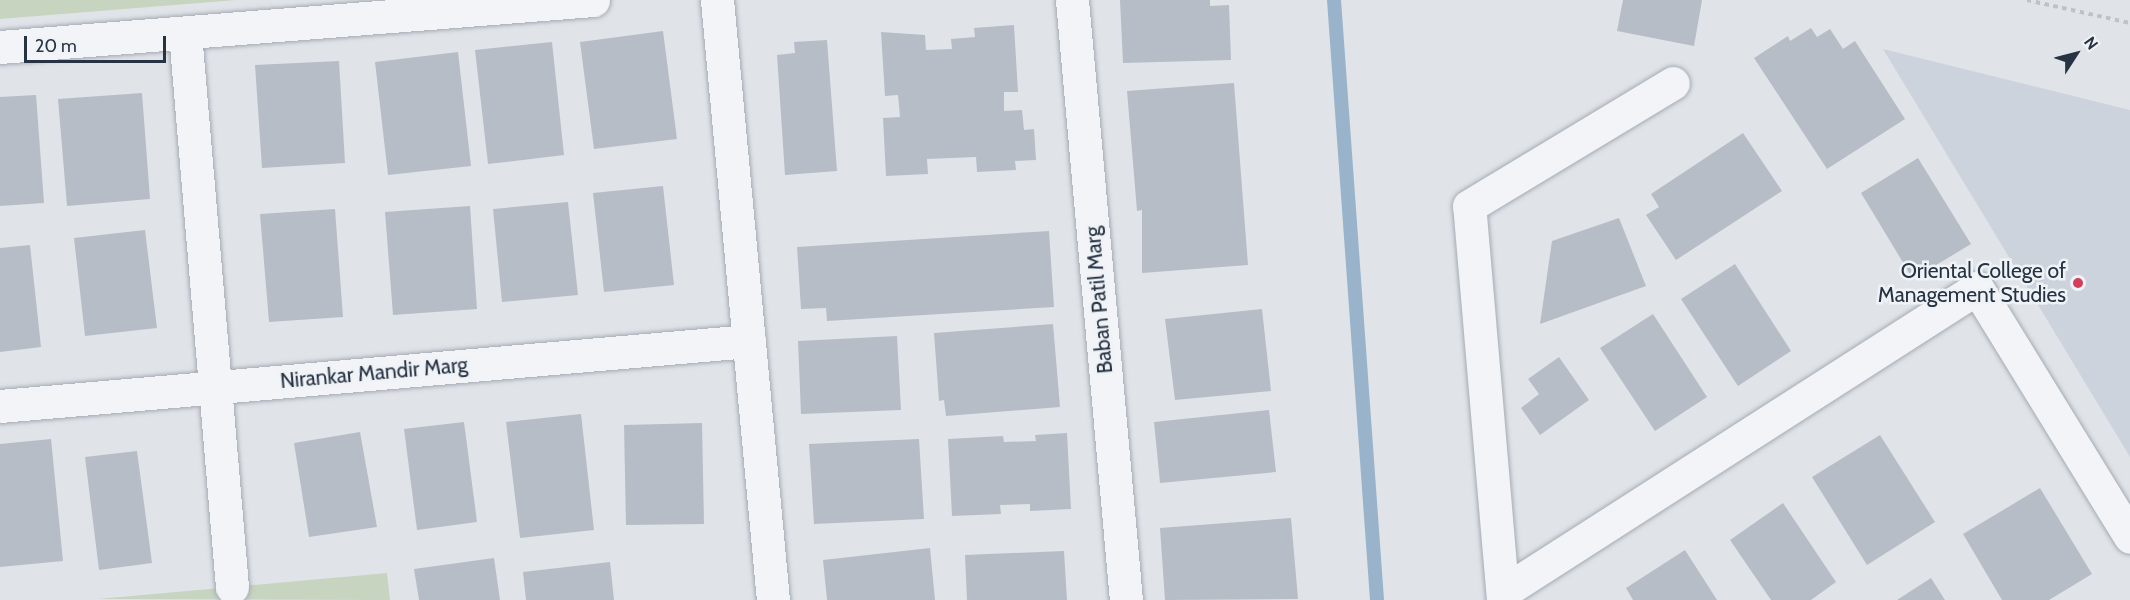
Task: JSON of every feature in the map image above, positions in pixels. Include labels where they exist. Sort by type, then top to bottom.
[{"type":"street","points":[[0,47],[593,0]]},
{"type":"street","points":[[717,0],[773,600]]},
{"type":"street","name":"Baban Patil Marg","points":[[1072,0],[1126,600]]},
{"type":"street","points":[[185,33],[232,587]]},
{"type":"street","points":[[1673,83],[1469,206],[1503,596],[1977,288],[2130,537]]},
{"type":"street","name":"Nirankar Mandir Marg","points":[[0,406],[749,340]]},
{"type":"path","points":[[2028,0],[2130,23]]},
{"type":"shaded area","name":"Oriental College of Management Studies","points":[[1883,49],[2130,110],[2130,457]]},
{"type":"green space","points":[[0,0],[236,0],[0,19]]},
{"type":"green space","points":[[387,573],[390,600],[98,599],[232,587]]},
{"type":"building","points":[[1120,0],[1210,0],[1210,6],[1229,5],[1231,60],[1123,63]]},
{"type":"building","points":[[1623,0],[1702,0],[1694,46],[1617,31]]},
{"type":"building","points":[[1014,25],[1018,92],[1004,92],[1004,111],[1022,110],[1024,130],[1034,129],[1036,160],[1015,161],[1016,170],[977,172],[976,157],[927,159],[928,174],[886,176],[883,118],[900,117],[898,95],[885,96],[881,32],[925,35],[926,50],[952,49],[951,39],[975,37],[974,28]]},
{"type":"building","points":[[1811,28],[1817,37],[1830,29],[1843,49],[1855,41],[1905,119],[1827,169],[1754,58],[1788,36],[1790,41]]},
{"type":"building","points":[[663,31],[677,139],[594,149],[580,42]]},
{"type":"building","points":[[827,40],[837,171],[785,175],[777,55],[795,53],[794,42]]},
{"type":"building","points":[[552,42],[564,155],[488,164],[475,50]]},
{"type":"building","points":[[458,52],[471,166],[388,175],[375,62]]},
{"type":"building","points":[[339,61],[345,163],[262,168],[255,65]]},
{"type":"building","points":[[1234,83],[1248,265],[1142,273],[1142,210],[1137,211],[1127,91]]},
{"type":"building","points":[[142,93],[150,199],[67,206],[58,99]]},
{"type":"building","points":[[36,95],[44,203],[0,206],[0,97]]},
{"type":"building","points":[[1743,133],[1782,191],[1676,260],[1646,215],[1659,207],[1651,194]]},
{"type":"building","points":[[1918,158],[1971,244],[1913,279],[1861,193]]},
{"type":"building","points":[[663,186],[674,285],[604,292],[593,193]]},
{"type":"building","points":[[568,202],[578,295],[502,302],[493,209]]},
{"type":"building","points":[[470,206],[477,309],[393,315],[385,212]]},
{"type":"building","points":[[335,209],[343,317],[269,322],[260,214]]},
{"type":"building","points":[[1619,218],[1646,286],[1540,324],[1552,241]]},
{"type":"building","points":[[145,230],[157,328],[85,336],[74,238]]},
{"type":"building","points":[[1049,231],[1054,307],[827,321],[826,308],[801,309],[797,247]]},
{"type":"building","points":[[30,245],[41,347],[0,352],[0,248]]},
{"type":"building","points":[[1735,264],[1791,351],[1738,386],[1681,299]]},
{"type":"building","points":[[1262,309],[1271,391],[1175,400],[1165,319]]},
{"type":"building","points":[[1653,314],[1707,397],[1655,431],[1600,348]]},
{"type":"building","points":[[1053,324],[1060,407],[946,416],[944,400],[939,401],[934,333]]},
{"type":"building","points":[[897,336],[901,410],[801,414],[798,341]]},
{"type":"building","points":[[1559,357],[1589,400],[1540,435],[1521,408],[1539,394],[1528,379]]},
{"type":"building","points":[[1269,410],[1276,472],[1160,483],[1154,422]]},
{"type":"building","points":[[581,414],[594,530],[520,538],[506,422]]},
{"type":"building","points":[[464,422],[477,522],[417,530],[404,429]]},
{"type":"building","points":[[702,423],[704,524],[626,525],[624,425]]},
{"type":"building","points":[[360,432],[377,527],[309,537],[294,443]]},
{"type":"building","points":[[1067,433],[1071,509],[1030,511],[1030,504],[1000,505],[1001,514],[952,516],[948,439],[1003,436],[1004,442],[1036,441],[1035,435]]},
{"type":"building","points":[[1880,435],[1935,522],[1867,565],[1812,477]]},
{"type":"building","points":[[51,439],[63,561],[0,567],[0,444]]},
{"type":"building","points":[[919,439],[924,519],[814,524],[809,444]]},
{"type":"building","points":[[137,451],[152,563],[99,570],[85,457]]},
{"type":"building","points":[[2040,488],[2092,574],[2049,600],[2002,600],[1963,534]]},
{"type":"building","points":[[1783,503],[1836,582],[1811,600],[1771,600],[1730,540]]},
{"type":"building","points":[[1291,518],[1298,599],[1165,600],[1160,528]]},
{"type":"building","points":[[930,548],[935,600],[827,600],[823,560]]},
{"type":"building","points":[[1685,550],[1717,600],[1633,600],[1626,588]]},
{"type":"building","points":[[1064,551],[1067,600],[967,600],[965,555]]},
{"type":"building","points":[[494,558],[500,600],[419,600],[414,569]]},
{"type":"building","points":[[610,562],[614,600],[526,600],[523,572]]},
{"type":"building","points":[[1931,578],[1945,600],[1897,600]]},
{"type":"waterway","points":[[1334,0],[1377,600]]},
{"type":"place","name":"Oriental College of Management Studies","points":[[2078,283]]}]
